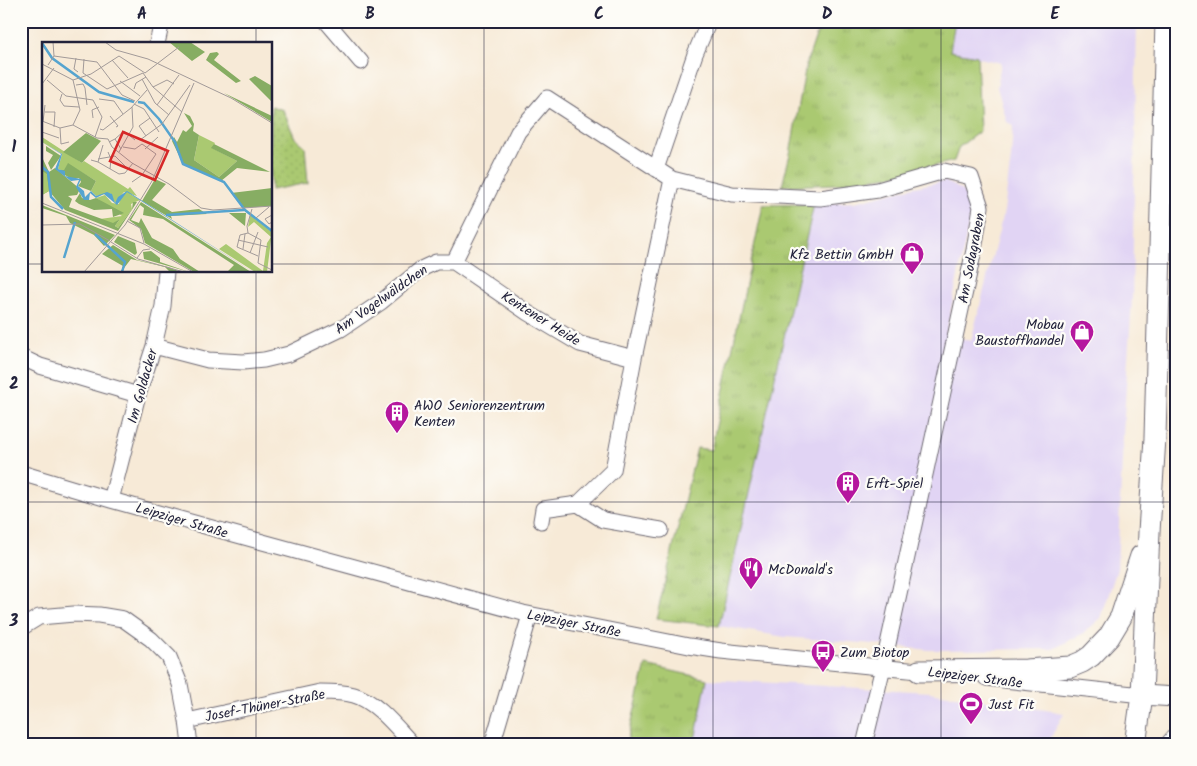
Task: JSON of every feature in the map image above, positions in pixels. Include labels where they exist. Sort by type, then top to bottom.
[{"type":"main road","points":[[1135,745],[1142,695],[1155,438],[1166,21]]},
{"type":"main road","points":[[919,670],[1026,670],[1070,667],[1082,662],[1091,656],[1109,637],[1121,617],[1149,532]]},
{"type":"main road","points":[[1171,745],[1176,739]]},
{"type":"street","points":[[157,42],[162,21]]},
{"type":"street","points":[[326,21],[361,62]]},
{"type":"street","points":[[656,169],[695,54],[709,21]]},
{"type":"street","name":"Am Sodagraben","points":[[454,262],[518,132],[547,98],[672,179],[732,194],[820,198],[878,190],[944,171],[971,176],[981,207],[974,250],[882,667]]},
{"type":"street","points":[[541,521],[543,509],[578,504],[613,470],[634,358],[672,179]]},
{"type":"street","name":"Am Vogelwäldchen","points":[[154,346],[208,360],[243,362],[264,360],[289,354],[341,329],[381,302],[421,269],[436,262],[454,262]]},
{"type":"street","name":"Kentener Heide","points":[[454,262],[535,317],[580,344],[634,358]]},
{"type":"street","name":"Im Goldacker","points":[[111,500],[138,395],[154,346],[163,306],[166,272]]},
{"type":"street","points":[[21,358],[40,366],[138,395]]},
{"type":"street","name":"Leipziger Straße","points":[[21,473],[111,500],[530,615],[721,651],[919,670],[1142,695]]},
{"type":"street","points":[[578,504],[603,520],[661,530]]},
{"type":"street","name":"Josef-Thüner-Straße","points":[[21,628],[39,617],[74,614],[123,619],[151,639],[169,657],[180,684],[190,745]]},
{"type":"street","points":[[492,745],[530,615]]},
{"type":"street","points":[[864,745],[882,667]]},
{"type":"street","name":"Josef-Thüner-Straße","points":[[187,721],[320,692],[339,692],[356,696],[383,712],[413,745]]},
{"type":"street","points":[[1142,695],[1176,697]]},
{"type":"shaded area","points":[[955,21],[1137,21],[1132,300],[1124,416],[1117,569],[1101,618],[1084,633],[1053,649],[929,650],[785,637],[719,626],[814,204],[855,202],[945,181],[963,191],[972,207],[946,334],[971,341],[1004,211],[1013,125],[1007,122],[997,87],[1001,63],[950,51]]},
{"type":"shaded area","points":[[707,679],[929,692],[1064,713],[1047,745],[691,745],[696,735]]},
{"type":"green space","points":[[821,21],[955,21],[950,51],[977,56],[980,131],[959,147],[954,161],[896,175],[837,184],[782,186],[790,154],[806,65]]},
{"type":"green space","points":[[272,106],[283,110],[295,138],[305,146],[308,183],[272,190]]},
{"type":"green space","points":[[814,204],[719,626],[656,619],[697,448],[711,450],[763,205]]},
{"type":"green space","points":[[646,665],[707,679],[696,735],[691,745],[626,745]]},
{"type":"place","name":"Kfz Bettin GmbH","points":[[912,275]]},
{"type":"place","name":"Mobau Baustoffhandel","points":[[1082,353]]},
{"type":"place","name":"AWO Seniorenzentrum Kenten","points":[[397,434]]},
{"type":"place","name":"Erft-Spiel","points":[[848,504]]},
{"type":"place","name":"McDonald's","points":[[751,590]]},
{"type":"place","name":"Zum Biotop","points":[[823,673]]},
{"type":"place","name":"Just Fit","points":[[971,725]]}]
